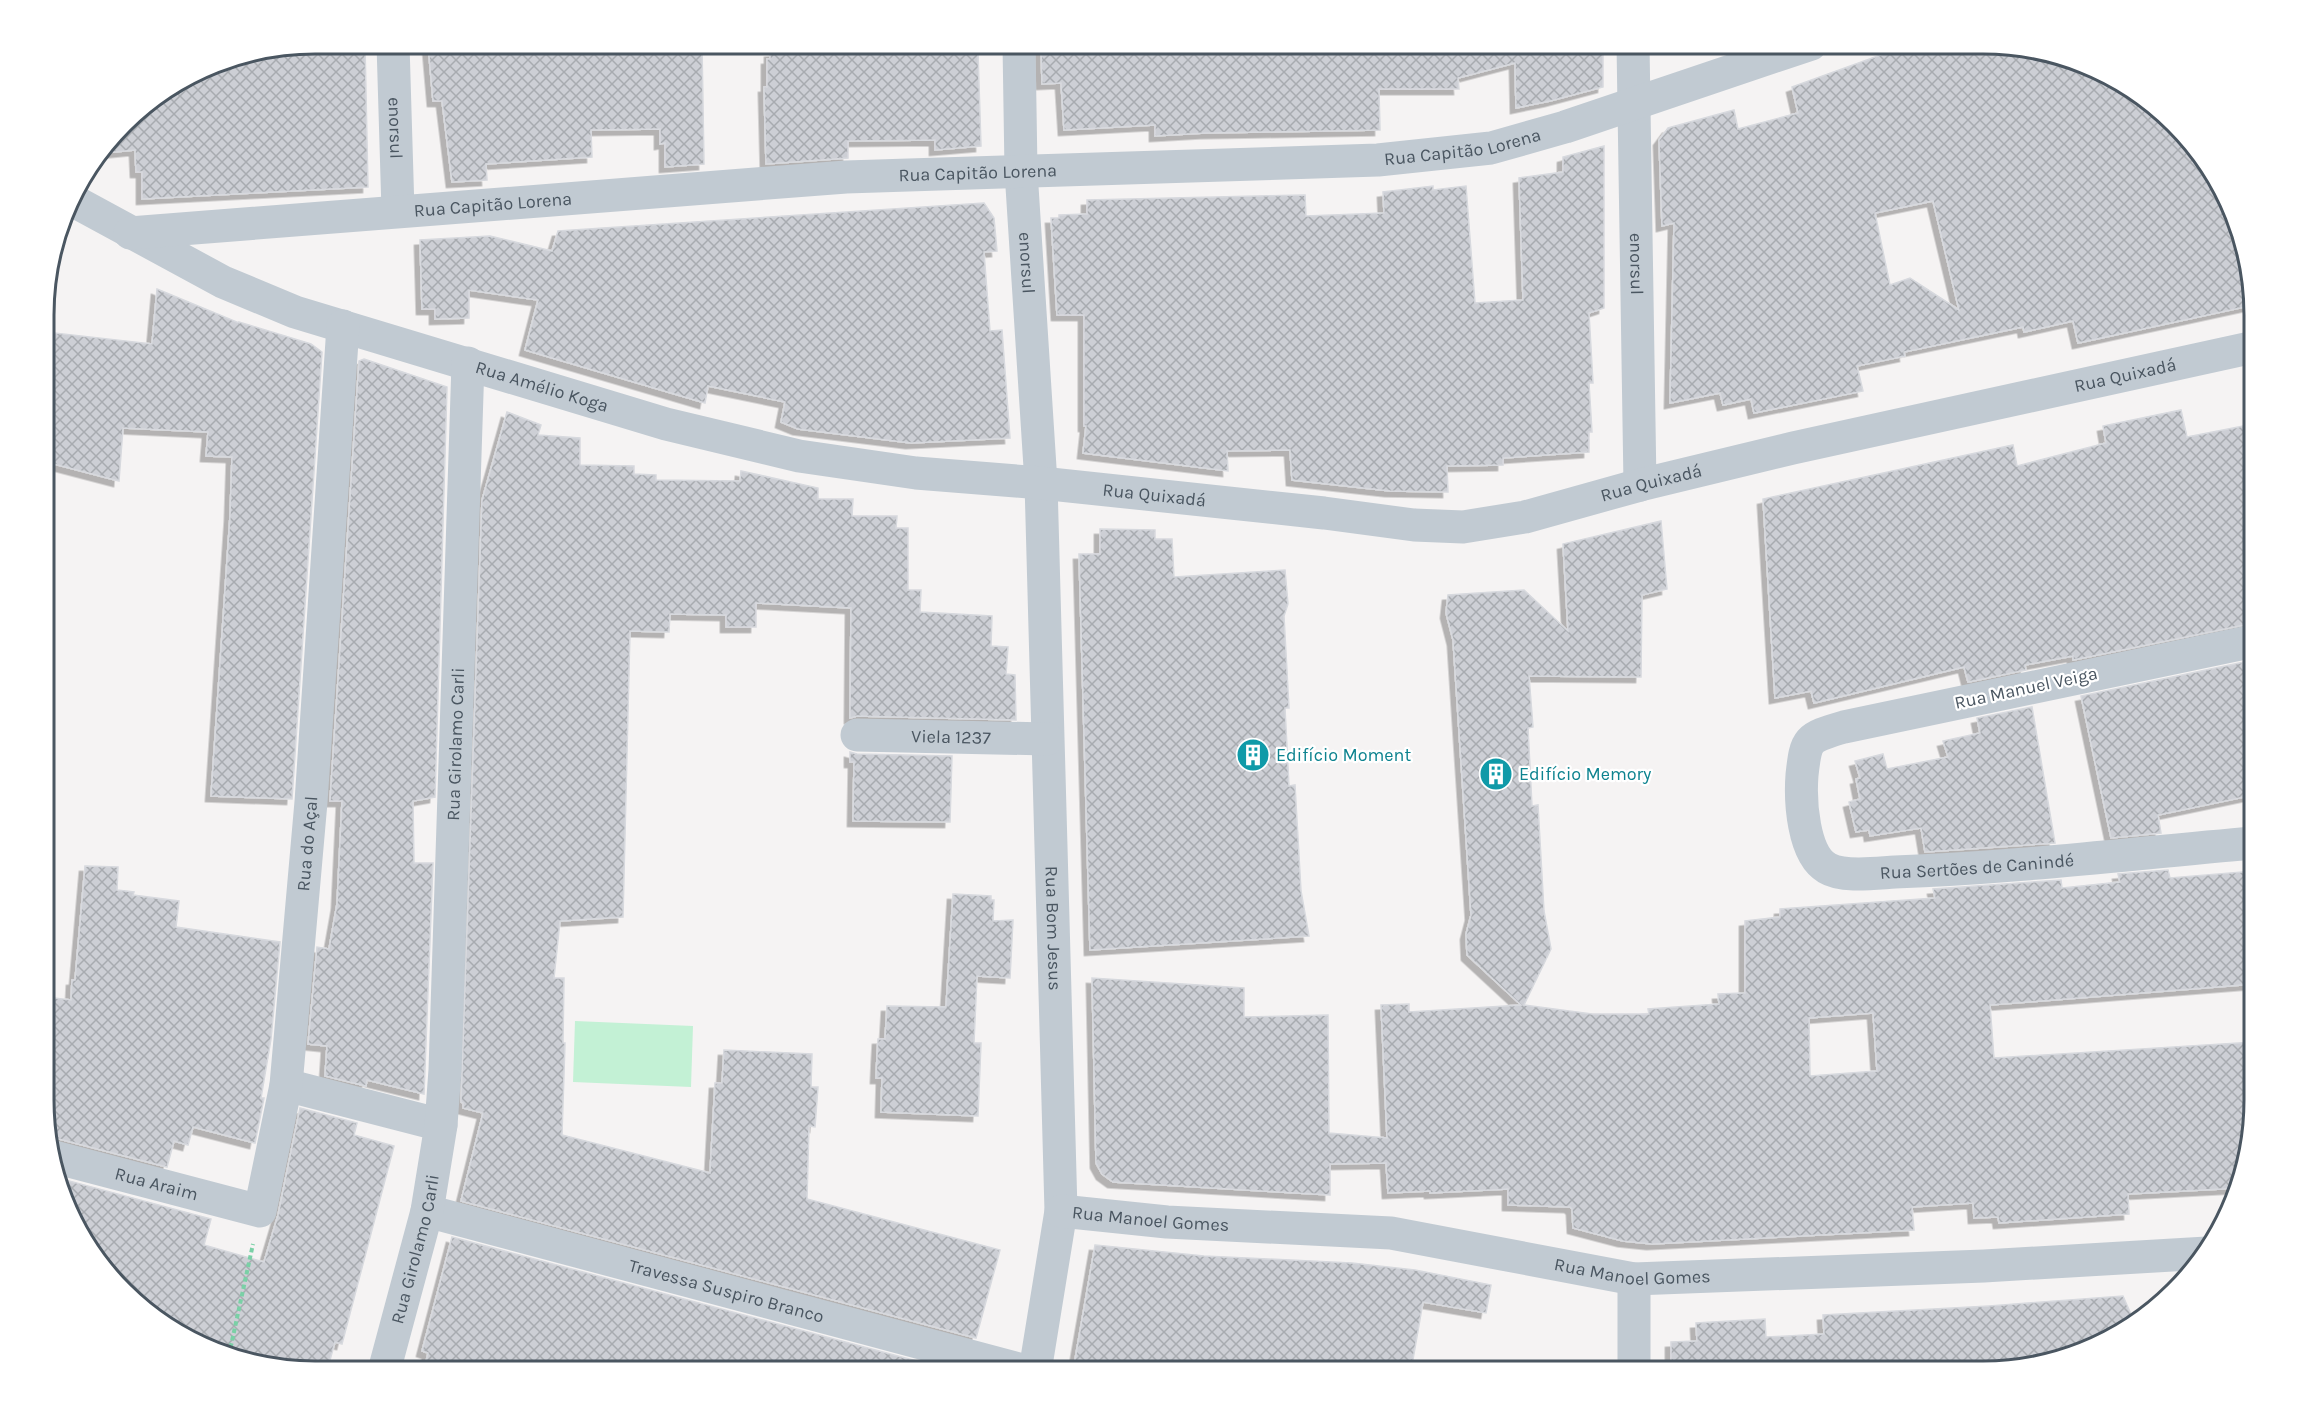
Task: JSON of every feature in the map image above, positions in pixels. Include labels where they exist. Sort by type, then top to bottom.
[{"type":"street","name":"enorsul","points":[[393,54],[398,211]]},
{"type":"street","name":"enorsul","points":[[1019,54],[1021,171],[1041,483]]},
{"type":"street","name":"enorsul","points":[[1633,54],[1640,485]]},
{"type":"street","name":"Rua Capitão Lorena","points":[[130,232],[846,177],[1378,160],[1437,154],[1491,148],[1565,127],[1782,54]]},
{"type":"street","name":"Rua Amélio Koga","points":[[79,204],[223,282],[295,312],[666,424],[799,456],[916,473],[1041,483]]},
{"type":"street","name":"Rua do Açal","points":[[260,1211],[286,1084],[312,790],[343,326]]},
{"type":"street","name":"Rua Quixadá","points":[[1041,483],[1324,513],[1414,525],[1463,527],[1525,517],[1640,485],[1792,448],[2244,349]]},
{"type":"street","name":"Rua Girolamo Carli","points":[[387,1361],[427,1210],[441,1125],[446,1070],[468,363]]},
{"type":"street","name":"Rua Bom Jesus","points":[[1037,1361],[1061,1211],[1041,483]]},
{"type":"street","name":"Rua Manuel Veiga","points":[[1805,748],[1811,740],[1822,733],[1844,727],[2244,643]]},
{"type":"street","name":"Viela 1237","points":[[857,735],[1047,739]]},
{"type":"street","name":"Rua Sertões de Canindé","points":[[1805,748],[1802,780],[1806,832],[1814,856],[1828,869],[1849,873],[1934,871],[2244,844]]},
{"type":"street","points":[[286,1084],[441,1125]]},
{"type":"street","name":"Rua Araim","points":[[61,1159],[260,1211]]},
{"type":"street","name":"Travessa Suspiro Branco","points":[[427,1210],[989,1361]]},
{"type":"street","name":"Rua Manoel Gomes","points":[[1061,1211],[1167,1222],[1391,1233],[1634,1280],[1984,1266],[2194,1253]]},
{"type":"street","points":[[1634,1280],[1634,1361]]},
{"type":"path","points":[[232,1347],[260,1211]]},
{"type":"green space","points":[[575,1021],[693,1026],[691,1087],[573,1082]]},
{"type":"building","points":[[365,54],[368,187],[142,199],[142,172],[136,172],[135,150],[111,152],[156,108],[185,89],[215,74],[248,63],[281,56]]},
{"type":"building","points":[[429,54],[702,54],[704,164],[665,167],[665,143],[660,144],[660,129],[591,130],[592,157],[486,164],[487,180],[452,182],[442,101],[433,101]]},
{"type":"building","points":[[770,54],[978,54],[981,146],[935,150],[935,140],[848,141],[848,158],[766,164],[764,87],[767,87],[767,59],[770,59]]},
{"type":"building","points":[[1041,54],[1603,54],[1603,87],[1516,108],[1515,63],[1458,78],[1459,89],[1379,89],[1380,130],[1155,136],[1155,125],[1064,130],[1061,83],[1042,84]]},
{"type":"building","points":[[1883,54],[2017,56],[2050,63],[2083,74],[2113,89],[2142,108],[2179,143],[2200,170],[2217,200],[2230,231],[2239,264],[2244,307],[2078,343],[2073,321],[2024,332],[2023,327],[1904,352],[1905,356],[1857,366],[1863,391],[1754,413],[1751,399],[1723,405],[1720,393],[1670,403],[1674,223],[1662,226],[1659,140],[1668,128],[1734,110],[1738,129],[1798,113],[1792,87]],"holes":[[[1933,201],[1959,310],[1910,278],[1890,285],[1875,213]]]},
{"type":"building","points":[[1604,146],[1604,308],[1589,313],[1593,383],[1589,383],[1592,432],[1589,432],[1589,452],[1503,458],[1503,465],[1447,466],[1448,492],[1390,491],[1292,480],[1290,450],[1227,451],[1228,471],[1083,453],[1086,426],[1084,426],[1084,315],[1057,315],[1051,218],[1059,218],[1059,215],[1087,214],[1087,200],[1305,195],[1306,216],[1384,213],[1383,192],[1433,186],[1433,190],[1466,186],[1475,303],[1523,300],[1519,178],[1563,172],[1563,157]]},
{"type":"building","points":[[984,203],[994,218],[997,251],[984,252],[990,331],[1002,330],[1010,438],[911,443],[798,429],[781,422],[785,402],[708,386],[705,403],[525,350],[538,300],[469,290],[469,318],[435,319],[435,309],[422,309],[420,240],[490,236],[552,251],[558,231]]},
{"type":"building","points":[[157,289],[239,323],[311,344],[322,352],[292,799],[211,796],[232,457],[206,456],[208,432],[123,428],[119,481],[54,464],[54,333],[152,344]]},
{"type":"building","points":[[364,359],[447,387],[435,797],[413,801],[414,863],[433,863],[424,1094],[367,1080],[366,1086],[325,1076],[327,1046],[308,1044],[317,947],[329,949],[337,904],[342,801],[330,801],[359,361]]},
{"type":"building","points":[[2181,410],[2187,437],[2244,426],[2244,625],[2073,660],[2073,656],[2025,665],[2026,670],[1968,682],[1964,667],[1814,703],[1811,691],[1775,698],[1763,499],[2013,445],[2017,466],[2106,443],[2103,426]]},
{"type":"building","points":[[507,412],[541,425],[538,435],[580,438],[580,465],[634,466],[634,474],[656,475],[656,480],[740,481],[741,471],[818,488],[818,499],[853,499],[852,516],[897,516],[896,528],[908,528],[908,590],[921,590],[920,612],[992,616],[991,646],[1008,647],[1006,674],[1015,675],[1016,720],[857,716],[850,718],[851,608],[756,603],[756,627],[726,627],[726,615],[670,614],[669,632],[630,631],[623,917],[560,921],[554,978],[564,978],[563,1043],[565,1043],[562,1135],[710,1173],[715,1083],[722,1083],[724,1050],[812,1054],[811,1087],[818,1087],[815,1127],[809,1126],[807,1199],[1000,1250],[976,1338],[461,1201],[483,1113],[463,1108],[461,1102],[482,500]]},
{"type":"building","points":[[1661,521],[1667,589],[1642,595],[1641,677],[1529,676],[1533,727],[1528,728],[1532,806],[1538,805],[1544,911],[1551,949],[1524,1005],[1592,1014],[1649,1014],[1648,1009],[1719,1004],[1718,994],[1745,993],[1745,921],[1780,917],[1780,909],[1935,898],[1933,889],[2061,880],[2062,888],[2120,882],[2118,874],[2168,870],[2170,878],[2244,872],[2244,985],[1990,1005],[1994,1058],[2244,1043],[2242,1134],[2228,1189],[2128,1194],[2129,1214],[1999,1223],[1998,1217],[1974,1218],[1973,1203],[1912,1207],[1914,1230],[1652,1244],[1623,1241],[1573,1228],[1570,1207],[1508,1205],[1508,1189],[1388,1193],[1386,1163],[1330,1164],[1330,1195],[1113,1182],[1102,1174],[1096,1163],[1092,978],[1244,988],[1244,1017],[1328,1015],[1329,1133],[1387,1138],[1381,1005],[1409,1004],[1409,1012],[1521,1005],[1467,955],[1466,934],[1471,915],[1453,640],[1446,613],[1448,595],[1524,590],[1568,631],[1563,544]],"holes":[[[1873,1013],[1877,1071],[1810,1076],[1809,1018]]]},
{"type":"building","points":[[1100,529],[1155,530],[1155,539],[1172,539],[1174,577],[1285,570],[1288,604],[1284,616],[1289,708],[1285,708],[1289,786],[1295,785],[1301,891],[1309,936],[1090,950],[1079,554],[1100,554]]},
{"type":"building","points":[[2244,662],[2244,797],[2158,815],[2161,833],[2111,838],[2081,696]]},
{"type":"building","points":[[2032,707],[2055,843],[1925,852],[1921,828],[1870,836],[1869,830],[1856,832],[1849,802],[1860,799],[1856,779],[1860,778],[1855,761],[1883,754],[1887,769],[1948,757],[1943,741],[1980,733],[1977,718]]},
{"type":"building","points":[[850,752],[952,756],[950,822],[853,821],[854,762],[850,762]]},
{"type":"building","points":[[85,866],[118,867],[117,890],[134,892],[133,895],[179,901],[176,927],[280,942],[271,1039],[261,1098],[264,1098],[255,1143],[193,1127],[188,1145],[174,1141],[167,1167],[57,1139],[54,1100],[54,998],[71,1000],[72,980],[75,980]]},
{"type":"building","points":[[953,894],[991,896],[991,900],[994,900],[993,921],[1013,920],[1010,978],[977,976],[974,1043],[981,1043],[978,1116],[881,1112],[882,1078],[876,1078],[877,1056],[878,1039],[885,1039],[887,1006],[946,1007]]},
{"type":"building","points":[[300,1108],[357,1123],[354,1135],[394,1146],[342,1344],[335,1342],[330,1361],[281,1359],[248,1352],[215,1341],[170,1317],[143,1296],[108,1259],[81,1215],[67,1180],[211,1219],[204,1245],[264,1262],[278,1215]]},
{"type":"building","points":[[452,1237],[917,1361],[426,1361],[428,1353],[422,1351]]},
{"type":"building","points":[[1095,1245],[1204,1256],[1352,1263],[1415,1270],[1491,1285],[1486,1313],[1423,1302],[1413,1361],[1075,1361]]},
{"type":"building","points":[[2123,1296],[2131,1315],[2083,1341],[2050,1352],[2017,1359],[1983,1361],[1671,1361],[1671,1342],[1697,1341],[1696,1323],[1765,1319],[1766,1337],[1824,1334],[1823,1315]]},
{"type":"place","name":"Edifício Moment","points":[[1253,755]]},
{"type":"place","name":"Edifício Memory","points":[[1496,774]]}]
